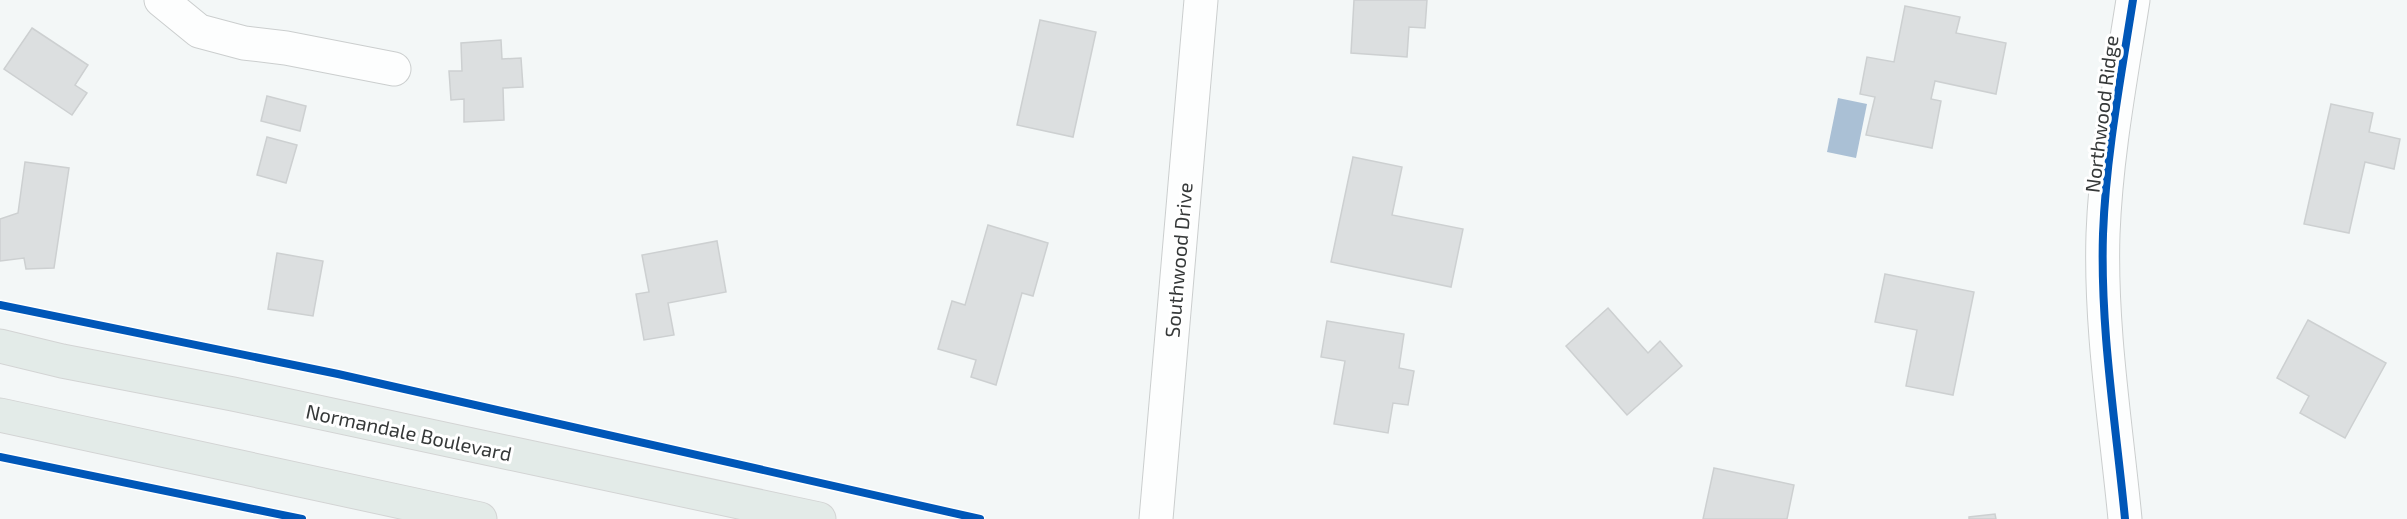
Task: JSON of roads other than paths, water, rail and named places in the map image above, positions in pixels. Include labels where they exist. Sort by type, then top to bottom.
[{"type":"main road","name":"Normandale Boulevard","points":[[0,346],[62,361],[233,394],[819,519]]},
{"type":"main road","points":[[0,415],[480,519]]},
{"type":"street","points":[[161,0],[199,31],[244,43],[286,48],[394,69]]},
{"type":"street","name":"Southwood Drive","points":[[1156,519],[1201,0]]},
{"type":"street","name":"Northwood Ridge","points":[[2126,519],[2106,326],[2103,234],[2111,139],[2133,0]]},
{"type":"water","points":[[1838,98],[1867,104],[1856,158],[1827,152]]}]
